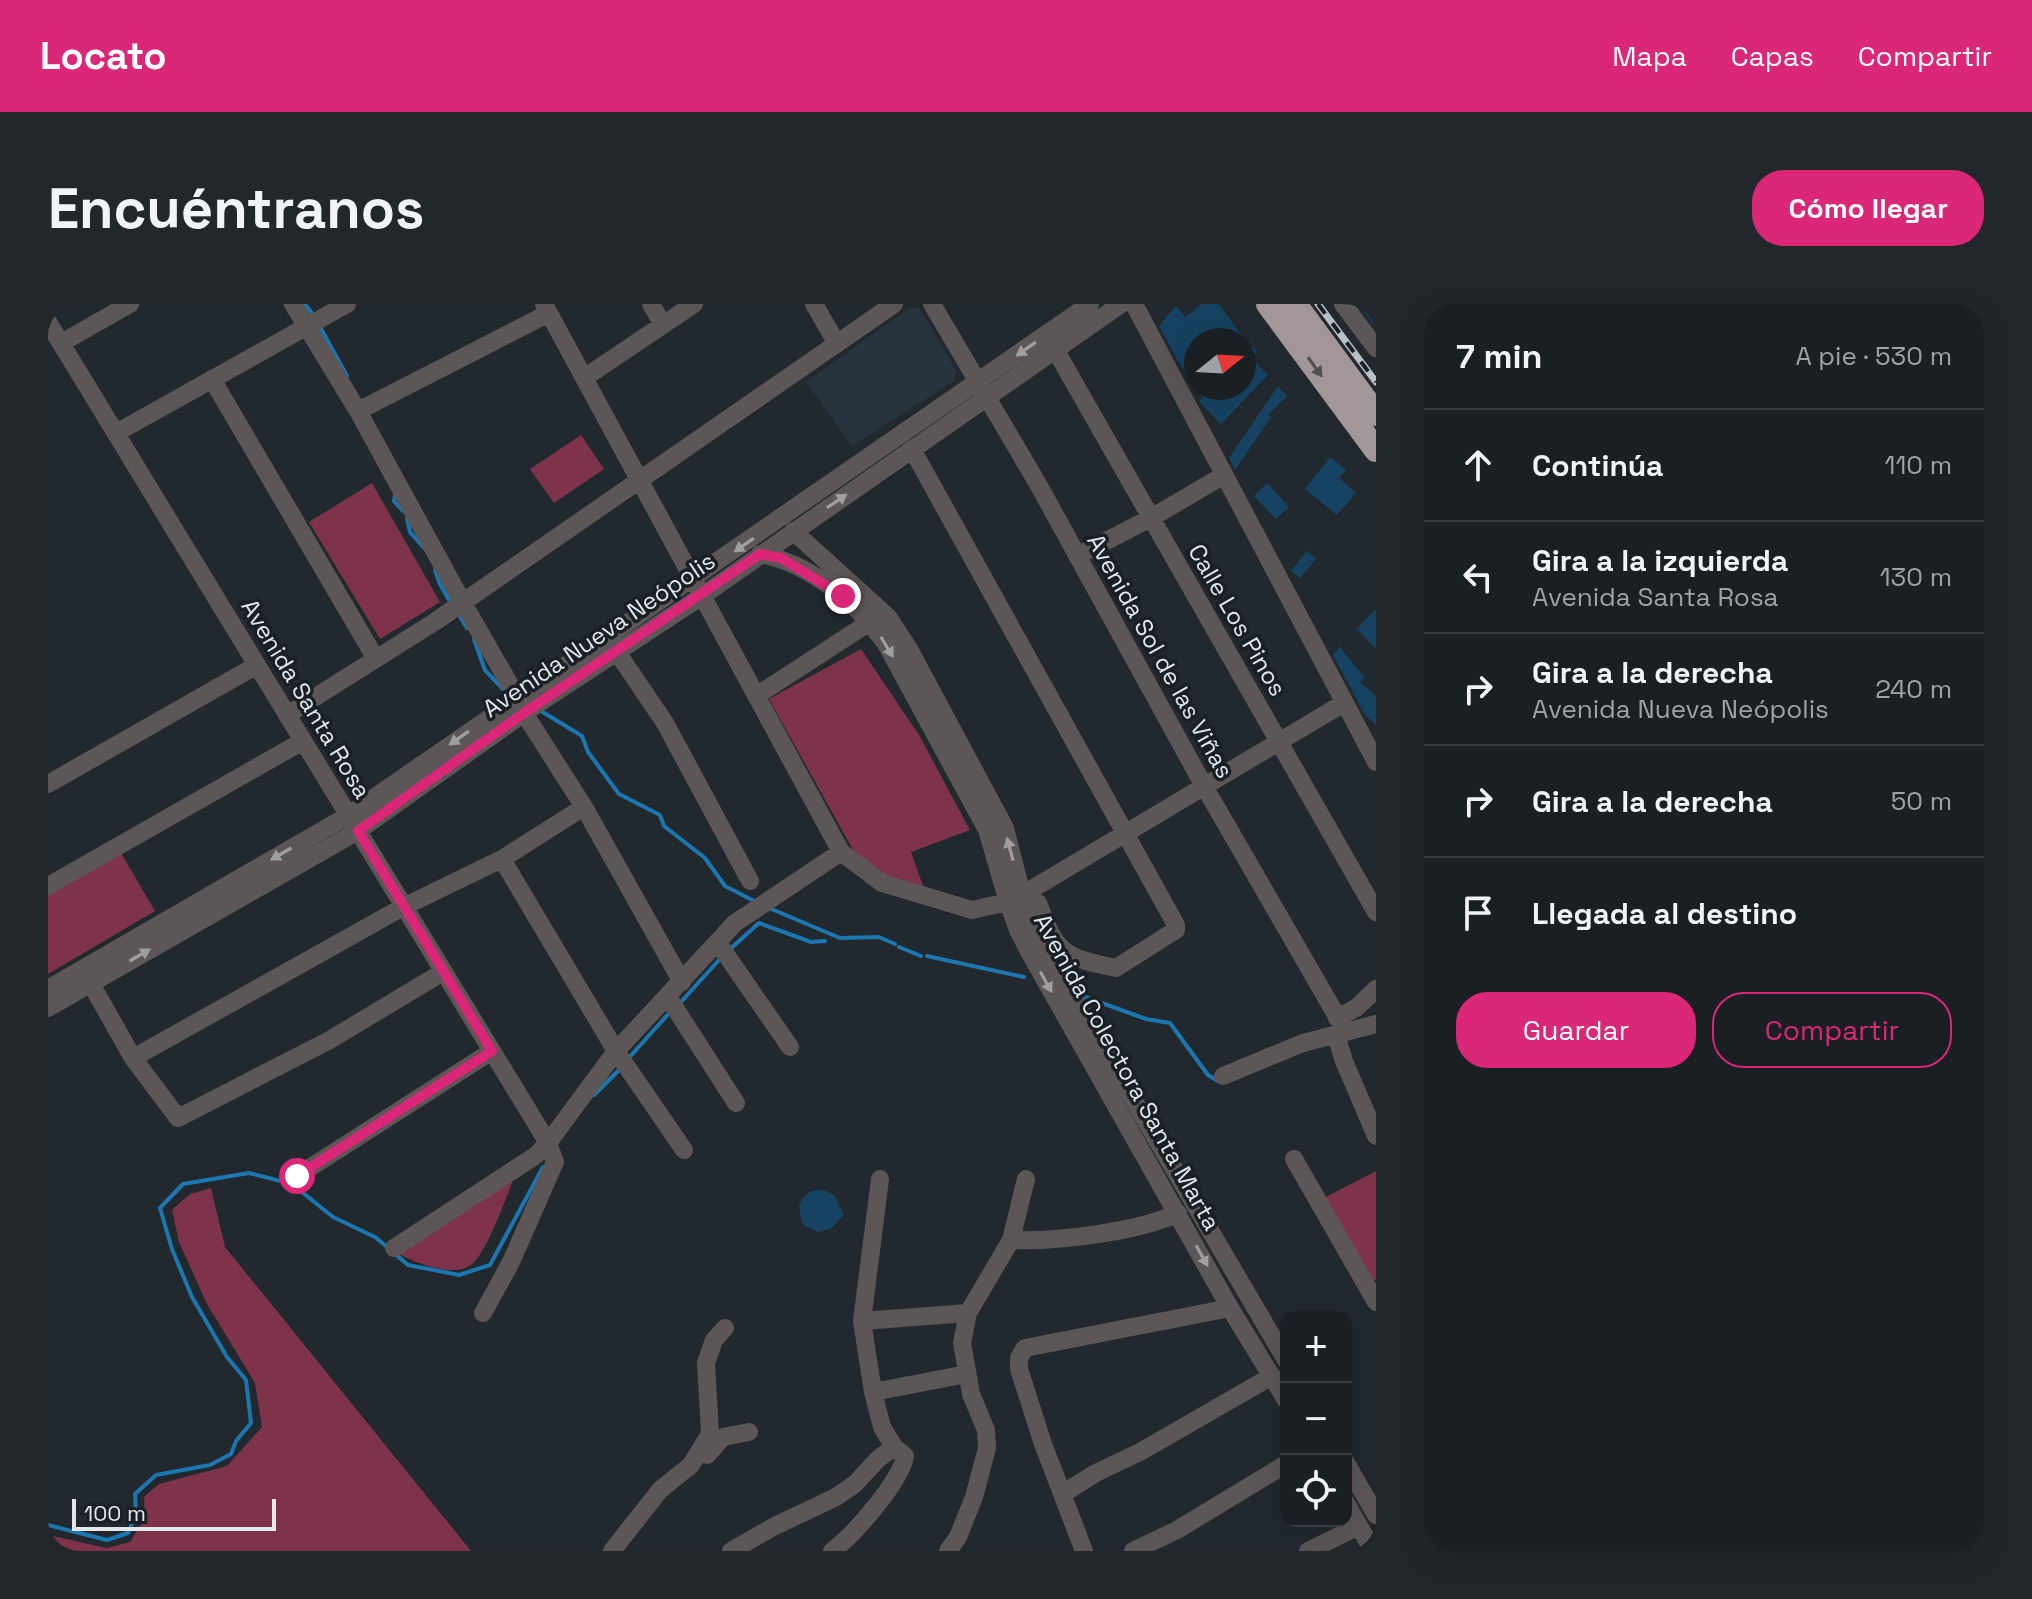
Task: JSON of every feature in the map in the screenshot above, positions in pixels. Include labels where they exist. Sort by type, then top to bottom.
[{"type":"highway","points":[[1268,304],[1376,450]]},
{"type":"highway","points":[[1295,304],[1376,414]]},
{"type":"street","points":[[61,343],[130,304]]},
{"type":"street","points":[[293,304],[358,411],[463,603],[584,807],[682,982]]},
{"type":"street","points":[[116,433],[347,304]]},
{"type":"street","points":[[651,304],[663,325]]},
{"type":"street","points":[[584,378],[694,304]]},
{"type":"street","points":[[814,304],[837,344]]},
{"type":"street","points":[[287,715],[463,603],[894,304]]},
{"type":"street","name":"Avenida Sol de las Viñas","points":[[932,304],[1038,484],[1340,1028],[1344,1061],[1376,1136]]},
{"type":"street","name":"Avenida Nueva Neópolis","points":[[521,705],[617,652],[697,588],[760,554],[912,449],[1090,304]]},
{"type":"street","name":"Avenida Nueva Neópolis","points":[[49,1002],[86,976],[353,823],[981,391],[1056,351],[1121,304]]},
{"type":"street","points":[[1134,304],[1376,762]]},
{"type":"street","points":[[1343,304],[1376,348]]},
{"type":"street","points":[[358,411],[546,308],[841,852],[882,883],[972,910],[1021,895],[1344,703]]},
{"type":"street","points":[[1359,326],[1376,317]]},
{"type":"street","name":"Avenida Santa Rosa","points":[[48,322],[548,1143],[555,1162],[511,1262],[483,1313]]},
{"type":"street","name":"Calle Los Pinos","points":[[1056,351],[1376,912]]},
{"type":"street","points":[[212,379],[376,659]]},
{"type":"street","points":[[912,449],[1176,925],[1174,933],[1116,968],[1083,961],[1057,947],[1021,895]]},
{"type":"street","points":[[1077,556],[1151,518],[1224,475]]},
{"type":"street","name":"Avenida Colectora Santa Marta","points":[[793,531],[888,617],[909,649],[1005,828],[1021,895],[1018,930],[1230,1308],[1280,1390]]},
{"type":"street","name":"Avenida Colectora Santa Marta","points":[[760,554],[781,558],[799,567],[843,596],[870,622],[885,642],[977,808],[1046,951],[1280,1350]]},
{"type":"street","points":[[756,696],[870,622]]},
{"type":"street","points":[[617,652],[665,723],[750,881]]},
{"type":"street","points":[[48,784],[257,665]]},
{"type":"street","points":[[48,886],[303,741]]},
{"type":"street","points":[[133,1058],[403,907],[502,859],[584,807]]},
{"type":"street","points":[[394,1248],[535,1156],[616,1051],[735,923],[841,852]]},
{"type":"street","points":[[502,859],[616,1051],[684,1150]]},
{"type":"street","points":[[718,943],[790,1047]]},
{"type":"street","points":[[86,976],[133,1058],[178,1118],[328,1041],[443,972]]},
{"type":"street","points":[[1340,1028],[1376,989]]},
{"type":"street","points":[[668,997],[736,1103]]},
{"type":"street","points":[[1223,1076],[1340,1028],[1376,1024]]},
{"type":"street","points":[[297,1176],[492,1051]]},
{"type":"street","points":[[1294,1159],[1376,1302]]},
{"type":"street","points":[[832,1551],[849,1538],[904,1466],[905,1456],[894,1447],[882,1427],[862,1321],[880,1179]]},
{"type":"street","points":[[948,1551],[958,1537],[974,1497],[987,1448],[986,1430],[971,1394],[962,1343],[968,1313],[1011,1240],[1026,1179]]},
{"type":"street","points":[[1011,1240],[1044,1241],[1159,1222],[1178,1213]]},
{"type":"street","points":[[1084,1551],[1019,1369],[1019,1358],[1025,1348],[1230,1308]]},
{"type":"street","points":[[862,1321],[968,1313]]},
{"type":"street","points":[[691,1465],[710,1434],[706,1363],[714,1340],[725,1328]]},
{"type":"street","points":[[873,1392],[967,1374]]},
{"type":"street","points":[[1062,1494],[1272,1376]]},
{"type":"street","points":[[612,1551],[660,1490],[707,1455],[723,1437],[749,1432]]},
{"type":"street","points":[[731,1551],[836,1497],[855,1484],[894,1447]]},
{"type":"street","points":[[1133,1551],[1177,1530],[1280,1468]]},
{"type":"street","points":[[1352,1473],[1376,1515]]},
{"type":"street","points":[[1352,1514],[1373,1551]]},
{"type":"street","points":[[1308,1551],[1359,1526]]},
{"type":"shaded area","points":[[911,307],[920,309],[957,372],[954,381],[852,446],[806,382]]},
{"type":"shaded area","points":[[581,435],[604,469],[554,503],[530,469]]},
{"type":"shaded area","points":[[372,483],[440,602],[380,639],[309,522]]},
{"type":"shaded area","points":[[861,649],[919,735],[970,830],[911,852],[923,886],[910,893],[876,876],[852,848],[769,699]]},
{"type":"shaded area","points":[[121,853],[155,911],[48,974],[48,895]]},
{"type":"shaded area","points":[[1376,1171],[1376,1280],[1373,1281],[1324,1198]]},
{"type":"shaded area","points":[[515,1175],[490,1237],[471,1265],[463,1269],[445,1270],[399,1254]]},
{"type":"shaded area","points":[[211,1188],[225,1247],[471,1551],[48,1551],[48,1535],[107,1548],[130,1542],[145,1518],[144,1497],[159,1484],[227,1466],[262,1427],[255,1383],[207,1304],[179,1242],[172,1210],[190,1194]]},
{"type":"building","points":[[1202,304],[1219,304],[1236,328],[1184,328],[1184,370],[1159,326],[1176,306],[1185,317]]},
{"type":"building","points":[[1359,304],[1376,304],[1376,328],[1362,309]]},
{"type":"building","points":[[1256,363],[1268,375],[1256,388]]},
{"type":"building","points":[[1278,386],[1287,396],[1268,415],[1271,417],[1235,470],[1229,458]]},
{"type":"building","points":[[1200,400],[1244,400],[1221,424]]},
{"type":"building","points":[[1330,457],[1346,470],[1339,478],[1356,493],[1337,515],[1305,489]]},
{"type":"building","points":[[1267,483],[1289,507],[1276,519],[1254,496]]},
{"type":"building","points":[[1307,551],[1316,559],[1300,578],[1291,571]]},
{"type":"building","points":[[1376,609],[1376,649],[1357,629]]},
{"type":"building","points":[[1340,647],[1365,678],[1360,682],[1376,696],[1376,725],[1365,715],[1333,655]]},
{"type":"building","points":[[824,1190],[834,1195],[844,1215],[832,1228],[818,1232],[805,1226],[799,1206],[811,1191]]},
{"type":"waterway","points":[[305,304],[314,316]]},
{"type":"waterway","points":[[320,327],[347,376]]},
{"type":"waterway","points":[[396,491],[394,501],[403,511]]},
{"type":"waterway","points":[[407,518],[410,532],[424,548]]},
{"type":"waterway","points":[[435,570],[452,605]]},
{"type":"waterway","points":[[457,612],[467,628]]},
{"type":"waterway","points":[[474,639],[485,670],[503,689]]},
{"type":"waterway","points":[[541,711],[582,736],[588,752],[619,794],[660,815],[664,826],[705,858],[725,886],[756,902]]},
{"type":"waterway","points":[[769,908],[840,938],[879,937],[895,944]]},
{"type":"waterway","points":[[728,951],[759,923],[811,942],[825,941]]},
{"type":"waterway","points":[[899,947],[921,956]]},
{"type":"waterway","points":[[927,956],[1024,977]]},
{"type":"waterway","points":[[680,1003],[719,960]]},
{"type":"waterway","points":[[1080,995],[1146,1019],[1170,1023],[1208,1075],[1218,1081]]},
{"type":"waterway","points":[[627,1060],[670,1012]]},
{"type":"waterway","points":[[594,1095],[622,1067]]},
{"type":"waterway","points":[[394,1253],[408,1265],[459,1275],[490,1265],[543,1167]]},
{"type":"waterway","points":[[48,1525],[107,1540],[128,1533],[136,1514],[135,1494],[156,1475],[210,1465],[231,1454],[236,1441],[251,1423],[246,1380],[227,1357],[192,1297],[172,1249],[160,1208],[183,1184],[249,1173],[292,1184],[333,1217],[375,1237],[387,1247]]},
{"type":"railway","points":[[1318,304],[1376,382]]},
{"type":"route","points":[[297,1176],[492,1051],[358,831],[524,713],[702,596],[760,554],[781,558],[799,567],[843,596]]}]
